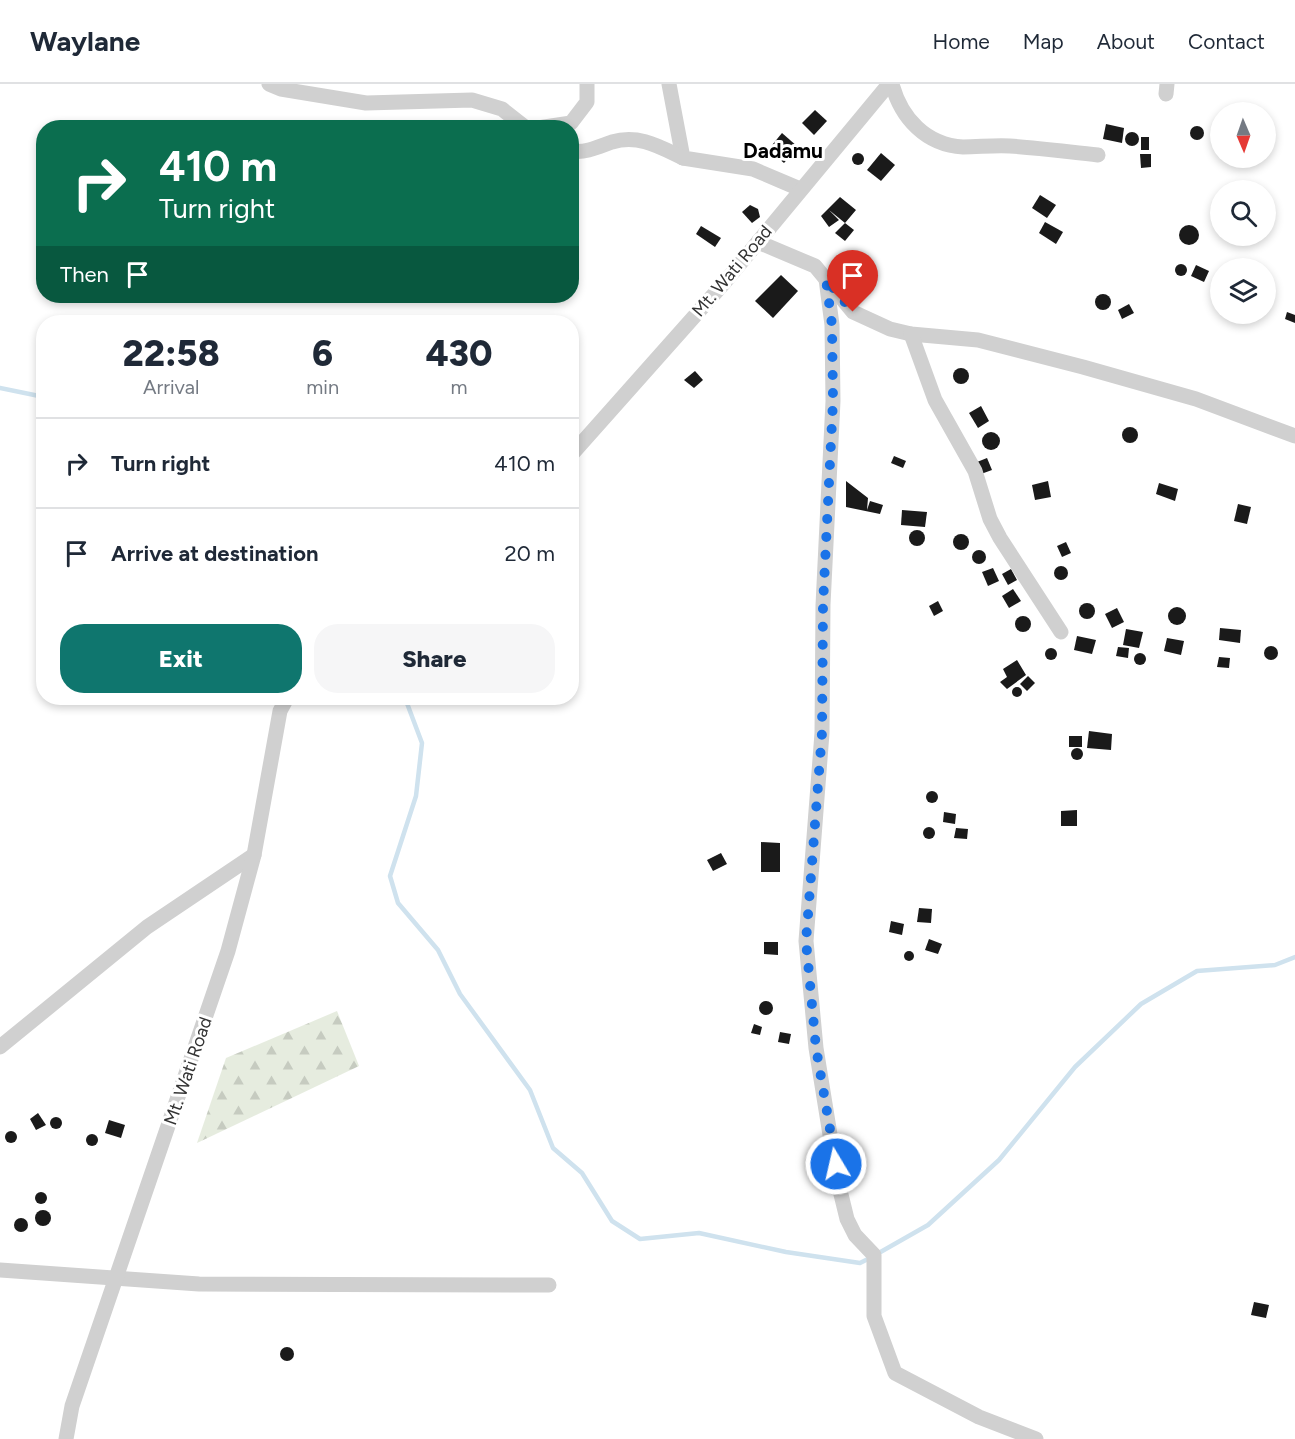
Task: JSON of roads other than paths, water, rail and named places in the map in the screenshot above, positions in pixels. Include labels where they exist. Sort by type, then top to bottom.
[{"type":"street","points":[[269,84],[281,89],[366,103],[472,100],[502,109],[516,120]]},
{"type":"street","points":[[573,120],[587,102],[587,84]]},
{"type":"street","points":[[669,84],[683,158]]},
{"type":"street","points":[[890,84],[905,118],[941,142],[962,147],[1011,146],[1098,155]]},
{"type":"street","name":"Mt. Wati Road","points":[[579,446],[758,242],[890,84]]},
{"type":"street","points":[[579,151],[590,151],[615,141],[641,140],[683,158],[753,169],[800,189]]},
{"type":"street","points":[[758,242],[815,266],[853,312],[890,329],[911,334],[978,340],[1073,364],[1196,399],[1295,436]]},
{"type":"street","points":[[826,279],[832,325],[833,401],[823,585],[822,733],[806,941],[816,1048],[837,1178],[847,1219],[855,1235],[874,1255],[874,1316],[895,1373],[979,1417],[1036,1439]]},
{"type":"street","points":[[911,334],[935,400],[975,471],[990,519],[1061,632]]},
{"type":"street","name":"Mt. Wati Road","points":[[66,1439],[72,1406],[118,1279],[211,1003],[254,855],[280,711],[283,705]]},
{"type":"street","points":[[0,1047],[147,927],[254,855]]},
{"type":"street","points":[[0,1270],[118,1279],[268,1285],[449,1283],[549,1285]]},
{"type":"waterway","points":[[0,388],[36,395]]},
{"type":"waterway","points":[[408,705],[422,743],[416,796],[390,876],[398,903],[438,950],[460,994],[530,1090],[553,1148],[582,1173],[612,1221],[640,1239],[699,1233],[786,1252],[860,1263],[870,1258]]},
{"type":"waterway","points":[[877,1254],[928,1225],[999,1160],[1075,1067],[1141,1004],[1197,971],[1275,965],[1295,957]]},
{"type":"district","name":"Dadamu","points":[[783,151]]}]
